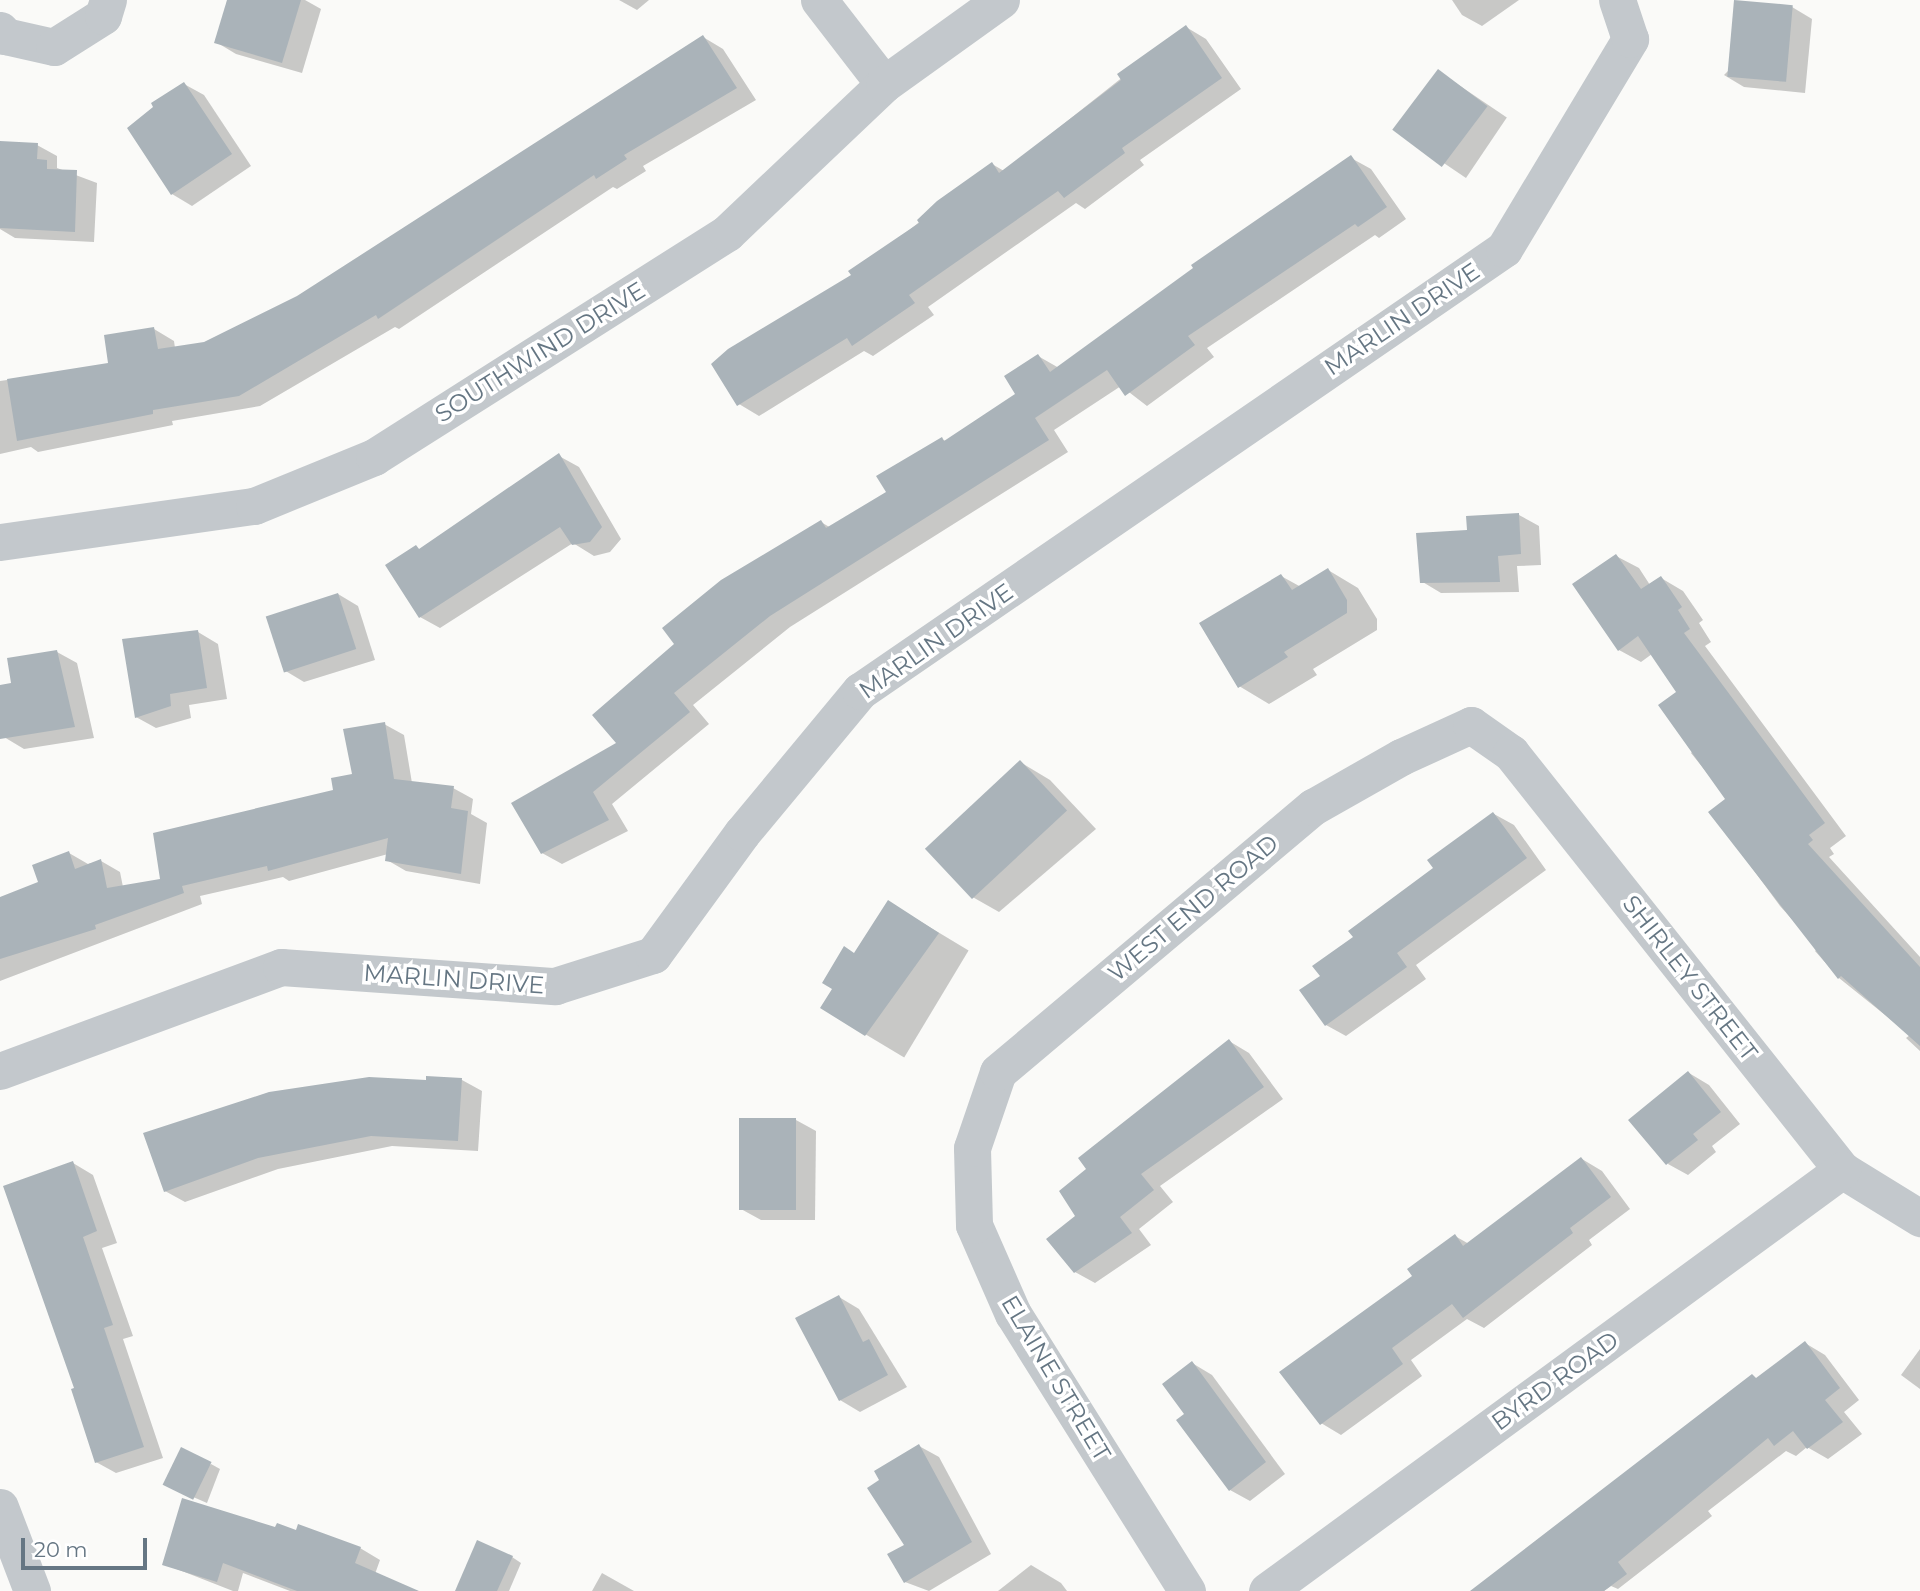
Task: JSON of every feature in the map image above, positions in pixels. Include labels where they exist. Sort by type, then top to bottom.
[{"type":"street","points":[[0,30],[5,36],[54,47],[103,16],[108,0]]},
{"type":"street","points":[[819,0],[884,84]]},
{"type":"street","name":"SOUTHWIND DRIVE","points":[[0,542],[254,506],[374,457],[727,233],[884,84],[1001,0]]},
{"type":"street","name":"MARLIN DRIVE","points":[[0,1071],[281,967],[555,986],[653,955],[742,833],[860,691],[1504,249],[1630,39],[1617,0]]},
{"type":"street","name":"WEST END ROAD","points":[[972,1148],[998,1072],[1313,807],[1471,724]]},
{"type":"street","name":"SHIRLEY STREET","points":[[1471,724],[1511,752],[1842,1170],[1920,1218]]},
{"type":"street","name":"ELAINE STREET","points":[[972,1148],[974,1225],[1013,1314],[1188,1591]]},
{"type":"street","name":"BYRD ROAD","points":[[1267,1591],[1842,1170]]},
{"type":"street","points":[[0,1507],[32,1591]]},
{"type":"building","points":[[227,0],[301,0],[282,63],[214,43]]},
{"type":"building","points":[[1734,0],[1793,5],[1786,82],[1727,77]]},
{"type":"building","points":[[1186,25],[1222,78],[1122,148],[1125,153],[1064,198],[1058,191],[909,295],[915,303],[852,346],[847,338],[737,406],[711,364],[728,349],[851,275],[848,271],[919,223],[917,220],[937,201],[992,162],[999,173],[1121,80],[1117,74]]},
{"type":"building","points":[[703,35],[737,88],[624,155],[627,159],[596,179],[594,175],[378,319],[376,315],[239,396],[153,410],[153,414],[17,441],[7,379],[108,363],[104,335],[154,327],[158,349],[204,342],[297,296]]},
{"type":"building","points":[[1438,69],[1488,106],[1442,167],[1392,130]]},
{"type":"building","points":[[184,82],[232,154],[171,195],[127,128],[153,107],[151,103]]},
{"type":"building","points":[[0,141],[38,143],[37,159],[47,160],[47,169],[77,170],[75,232],[0,228]]},
{"type":"building","points":[[1351,155],[1387,207],[1358,227],[1355,224],[1188,336],[1195,345],[1125,396],[1107,370],[1035,418],[1049,440],[770,616],[674,693],[690,712],[593,792],[609,820],[541,854],[511,803],[616,743],[592,715],[674,644],[662,628],[721,580],[821,520],[826,528],[886,492],[876,476],[942,437],[944,441],[1015,394],[1004,376],[1038,354],[1050,372],[1193,268],[1191,265]]},
{"type":"building","points":[[559,453],[602,527],[590,542],[572,545],[560,527],[419,618],[385,565],[416,545],[419,549]]},
{"type":"building","points":[[1519,513],[1521,554],[1498,556],[1500,582],[1420,583],[1416,533],[1467,530],[1466,516]]},
{"type":"building","points":[[1616,554],[1641,589],[1661,576],[1682,607],[1678,610],[1690,629],[1684,633],[1825,823],[1809,835],[1813,840],[1808,844],[1920,967],[1920,1046],[1841,976],[1838,979],[1708,812],[1725,799],[1658,705],[1676,692],[1638,636],[1618,651],[1572,584]]},
{"type":"building","points":[[1328,568],[1347,600],[1347,613],[1284,652],[1288,657],[1238,688],[1199,623],[1281,574],[1292,590]]},
{"type":"building","points":[[338,593],[356,649],[284,673],[266,616]]},
{"type":"building","points":[[198,630],[207,688],[170,694],[171,706],[135,718],[122,639]]},
{"type":"building","points":[[57,650],[75,727],[0,739],[0,685],[11,683],[7,658]]},
{"type":"building","points":[[385,722],[394,779],[454,786],[451,808],[468,811],[461,874],[385,861],[388,838],[268,871],[267,866],[182,886],[184,893],[95,925],[96,929],[0,959],[0,897],[38,882],[32,865],[69,851],[75,869],[101,859],[107,888],[160,879],[153,833],[333,790],[331,778],[352,774],[343,729]]},
{"type":"building","points":[[1020,760],[1067,810],[972,899],[925,849]]},
{"type":"building","points":[[1493,812],[1527,858],[1397,953],[1407,967],[1325,1026],[1299,990],[1320,976],[1312,966],[1353,937],[1348,931],[1433,868],[1427,860]]},
{"type":"building","points":[[888,900],[939,933],[865,1036],[820,1008],[832,989],[822,983],[844,946],[854,953]]},
{"type":"building","points":[[1229,1039],[1264,1087],[1141,1174],[1154,1190],[1120,1217],[1132,1233],[1074,1273],[1046,1239],[1075,1216],[1059,1191],[1086,1169],[1078,1158]]},
{"type":"building","points":[[1688,1071],[1721,1112],[1693,1134],[1698,1140],[1666,1165],[1628,1120]]},
{"type":"building","points":[[426,1076],[462,1078],[458,1141],[371,1136],[258,1158],[164,1192],[143,1133],[269,1092],[369,1077],[426,1080]]},
{"type":"building","points":[[739,1118],[796,1118],[796,1210],[739,1210]]},
{"type":"building","points":[[1581,1157],[1611,1197],[1570,1228],[1573,1233],[1463,1318],[1452,1304],[1392,1348],[1403,1364],[1320,1425],[1279,1372],[1412,1276],[1407,1269],[1455,1234],[1463,1246]]},
{"type":"building","points":[[73,1161],[97,1231],[83,1237],[113,1325],[104,1328],[144,1447],[95,1463],[71,1389],[74,1388],[3,1186]]},
{"type":"building","points":[[839,1295],[863,1342],[869,1339],[888,1375],[839,1401],[795,1318]]},
{"type":"building","points":[[1805,1341],[1840,1388],[1825,1400],[1843,1422],[1807,1449],[1793,1431],[1774,1446],[1768,1438],[1618,1562],[1627,1574],[1604,1591],[1470,1591],[1752,1374],[1756,1378]]},
{"type":"building","points":[[1192,1361],[1266,1462],[1229,1491],[1176,1420],[1184,1414],[1162,1384]]},
{"type":"building","points":[[919,1444],[972,1542],[904,1583],[887,1554],[904,1545],[867,1488],[879,1480],[874,1471]]},
{"type":"building","points":[[181,1447],[212,1462],[193,1500],[163,1485]]},
{"type":"building","points":[[182,1498],[275,1527],[277,1523],[296,1530],[298,1524],[361,1547],[355,1563],[419,1591],[297,1591],[223,1563],[217,1582],[162,1565]]},
{"type":"building","points":[[477,1540],[513,1556],[497,1591],[455,1591]]}]
